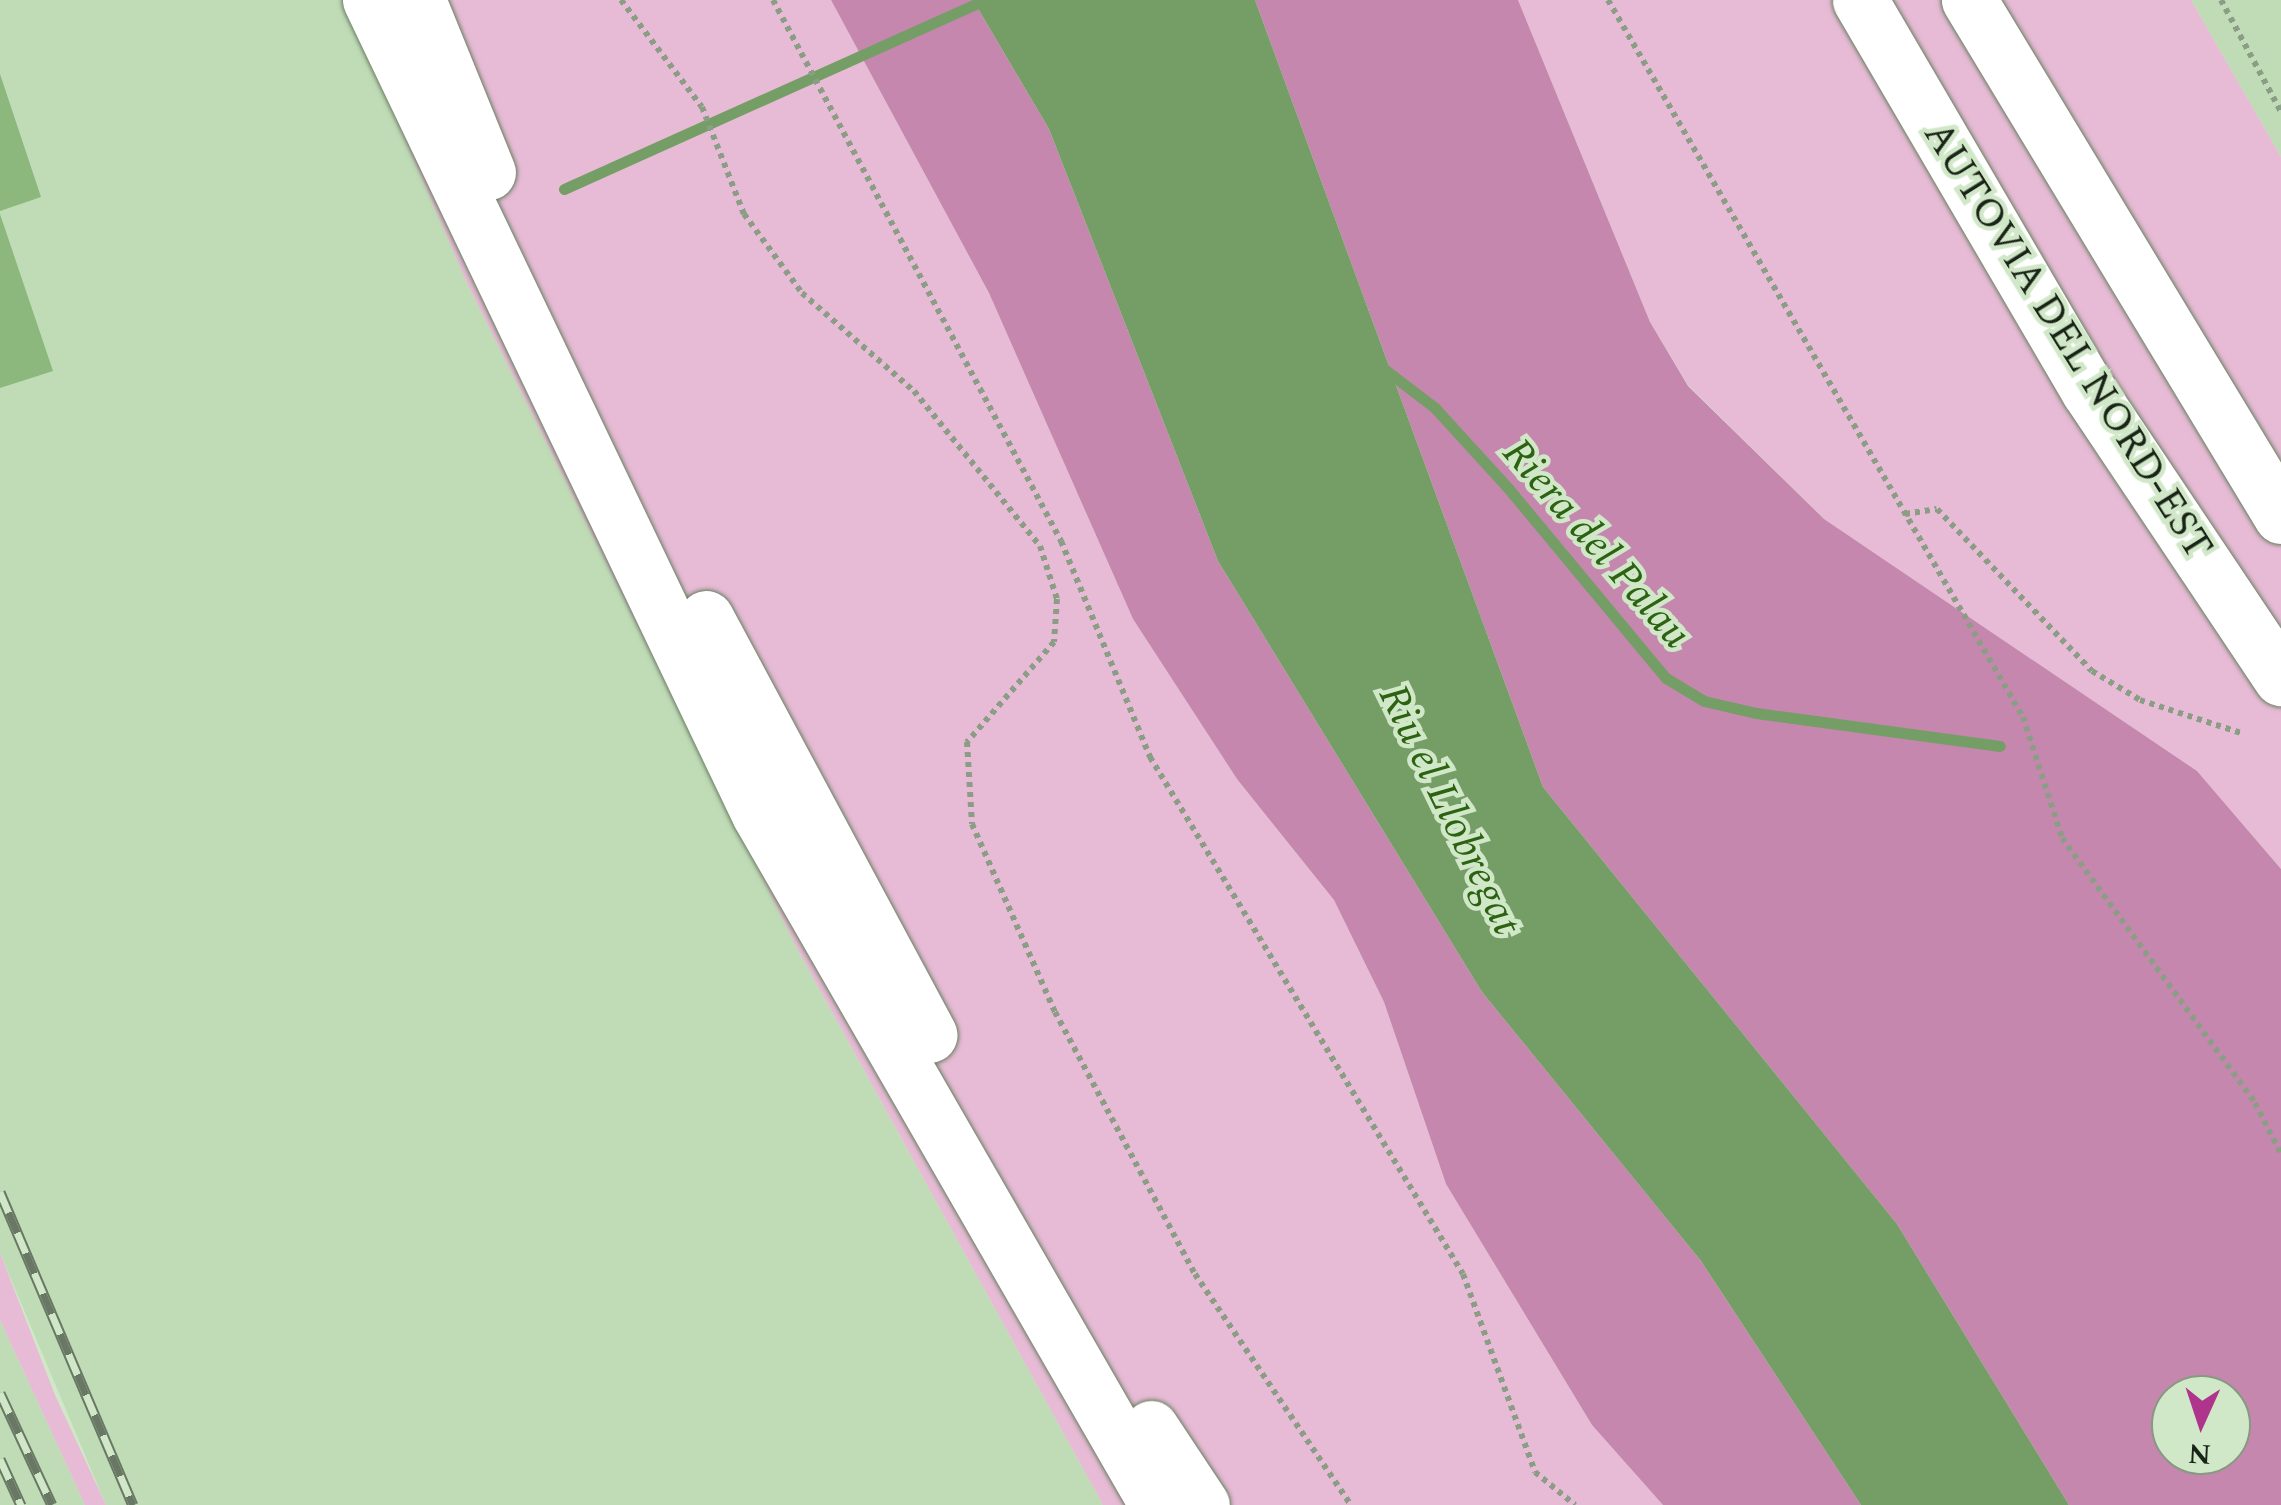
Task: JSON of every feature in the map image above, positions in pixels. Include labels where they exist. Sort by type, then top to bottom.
[{"type":"main road","points":[[370,0],[759,814],[1157,1505]]},
{"type":"main road","points":[[418,0],[528,270],[804,810],[1202,1505]]},
{"type":"main road","name":"AUTOVIA DEL NORD-EST","points":[[1860,0],[2088,390],[2281,678]]},
{"type":"main road","points":[[1969,0],[2281,516]]},
{"type":"path","points":[[621,0],[702,107],[744,214],[802,292],[914,391],[1040,546],[1056,598],[1054,642],[967,742],[972,824],[1055,1012],[1195,1274],[1350,1505]]},
{"type":"path","points":[[773,0],[1062,541],[1150,757],[1462,1274],[1535,1472],[1575,1505]]},
{"type":"path","points":[[1608,0],[2023,718],[2062,838],[2255,1103],[2281,1154]]},
{"type":"path","points":[[2220,0],[2281,112]]},
{"type":"path","points":[[1904,514],[1936,510],[2092,671],[2140,700],[2241,732]]},
{"type":"shaded area","points":[[0,0],[344,0],[467,283],[799,952],[1103,1505],[106,1505],[0,1253]]},
{"type":"shaded area","points":[[344,0],[831,0],[989,293],[1133,619],[1237,779],[1334,900],[1384,1002],[1446,1184],[1592,1425],[1663,1505],[1103,1505],[799,952],[467,283]]},
{"type":"shaded area","points":[[831,0],[973,0],[1049,129],[1218,561],[1482,992],[1701,1261],[1861,1505],[1663,1505],[1592,1425],[1446,1184],[1384,1002],[1334,900],[1237,779],[1133,619],[989,293]]},
{"type":"shaded area","points":[[1255,0],[1518,0],[1650,322],[1688,386],[1824,519],[2197,771],[2281,869],[2281,1505],[2069,1505],[1897,1224],[1543,787]]},
{"type":"shaded area","points":[[1518,0],[2191,0],[2281,157],[2281,869],[2197,771],[1824,519],[1688,385],[1650,322]]},
{"type":"shaded area","points":[[2191,0],[2281,0],[2281,157]]},
{"type":"shaded area","points":[[0,1253],[55,1395],[106,1505],[85,1505],[0,1320]]},
{"type":"shaded area","points":[[0,1320],[85,1505],[0,1505]]},
{"type":"water","name":"Riu el Llobregat","points":[[973,0],[1255,0],[1543,787],[1897,1224],[2069,1505],[1861,1505],[1701,1261],[1482,992],[1218,561],[1049,129]]},
{"type":"building","points":[[0,74],[41,197],[0,211]]},
{"type":"building","points":[[0,214],[53,371],[0,388]]},
{"type":"waterway","points":[[564,189],[984,0]]},
{"type":"waterway","name":"Riera del Palau","points":[[1379,365],[1435,408],[1508,488],[1666,678],[1704,701],[1756,713],[2000,746]]},
{"type":"railway","points":[[0,1192],[133,1505]]},
{"type":"railway","points":[[0,1393],[52,1505]]},
{"type":"railway","points":[[0,1459],[21,1505]]}]
